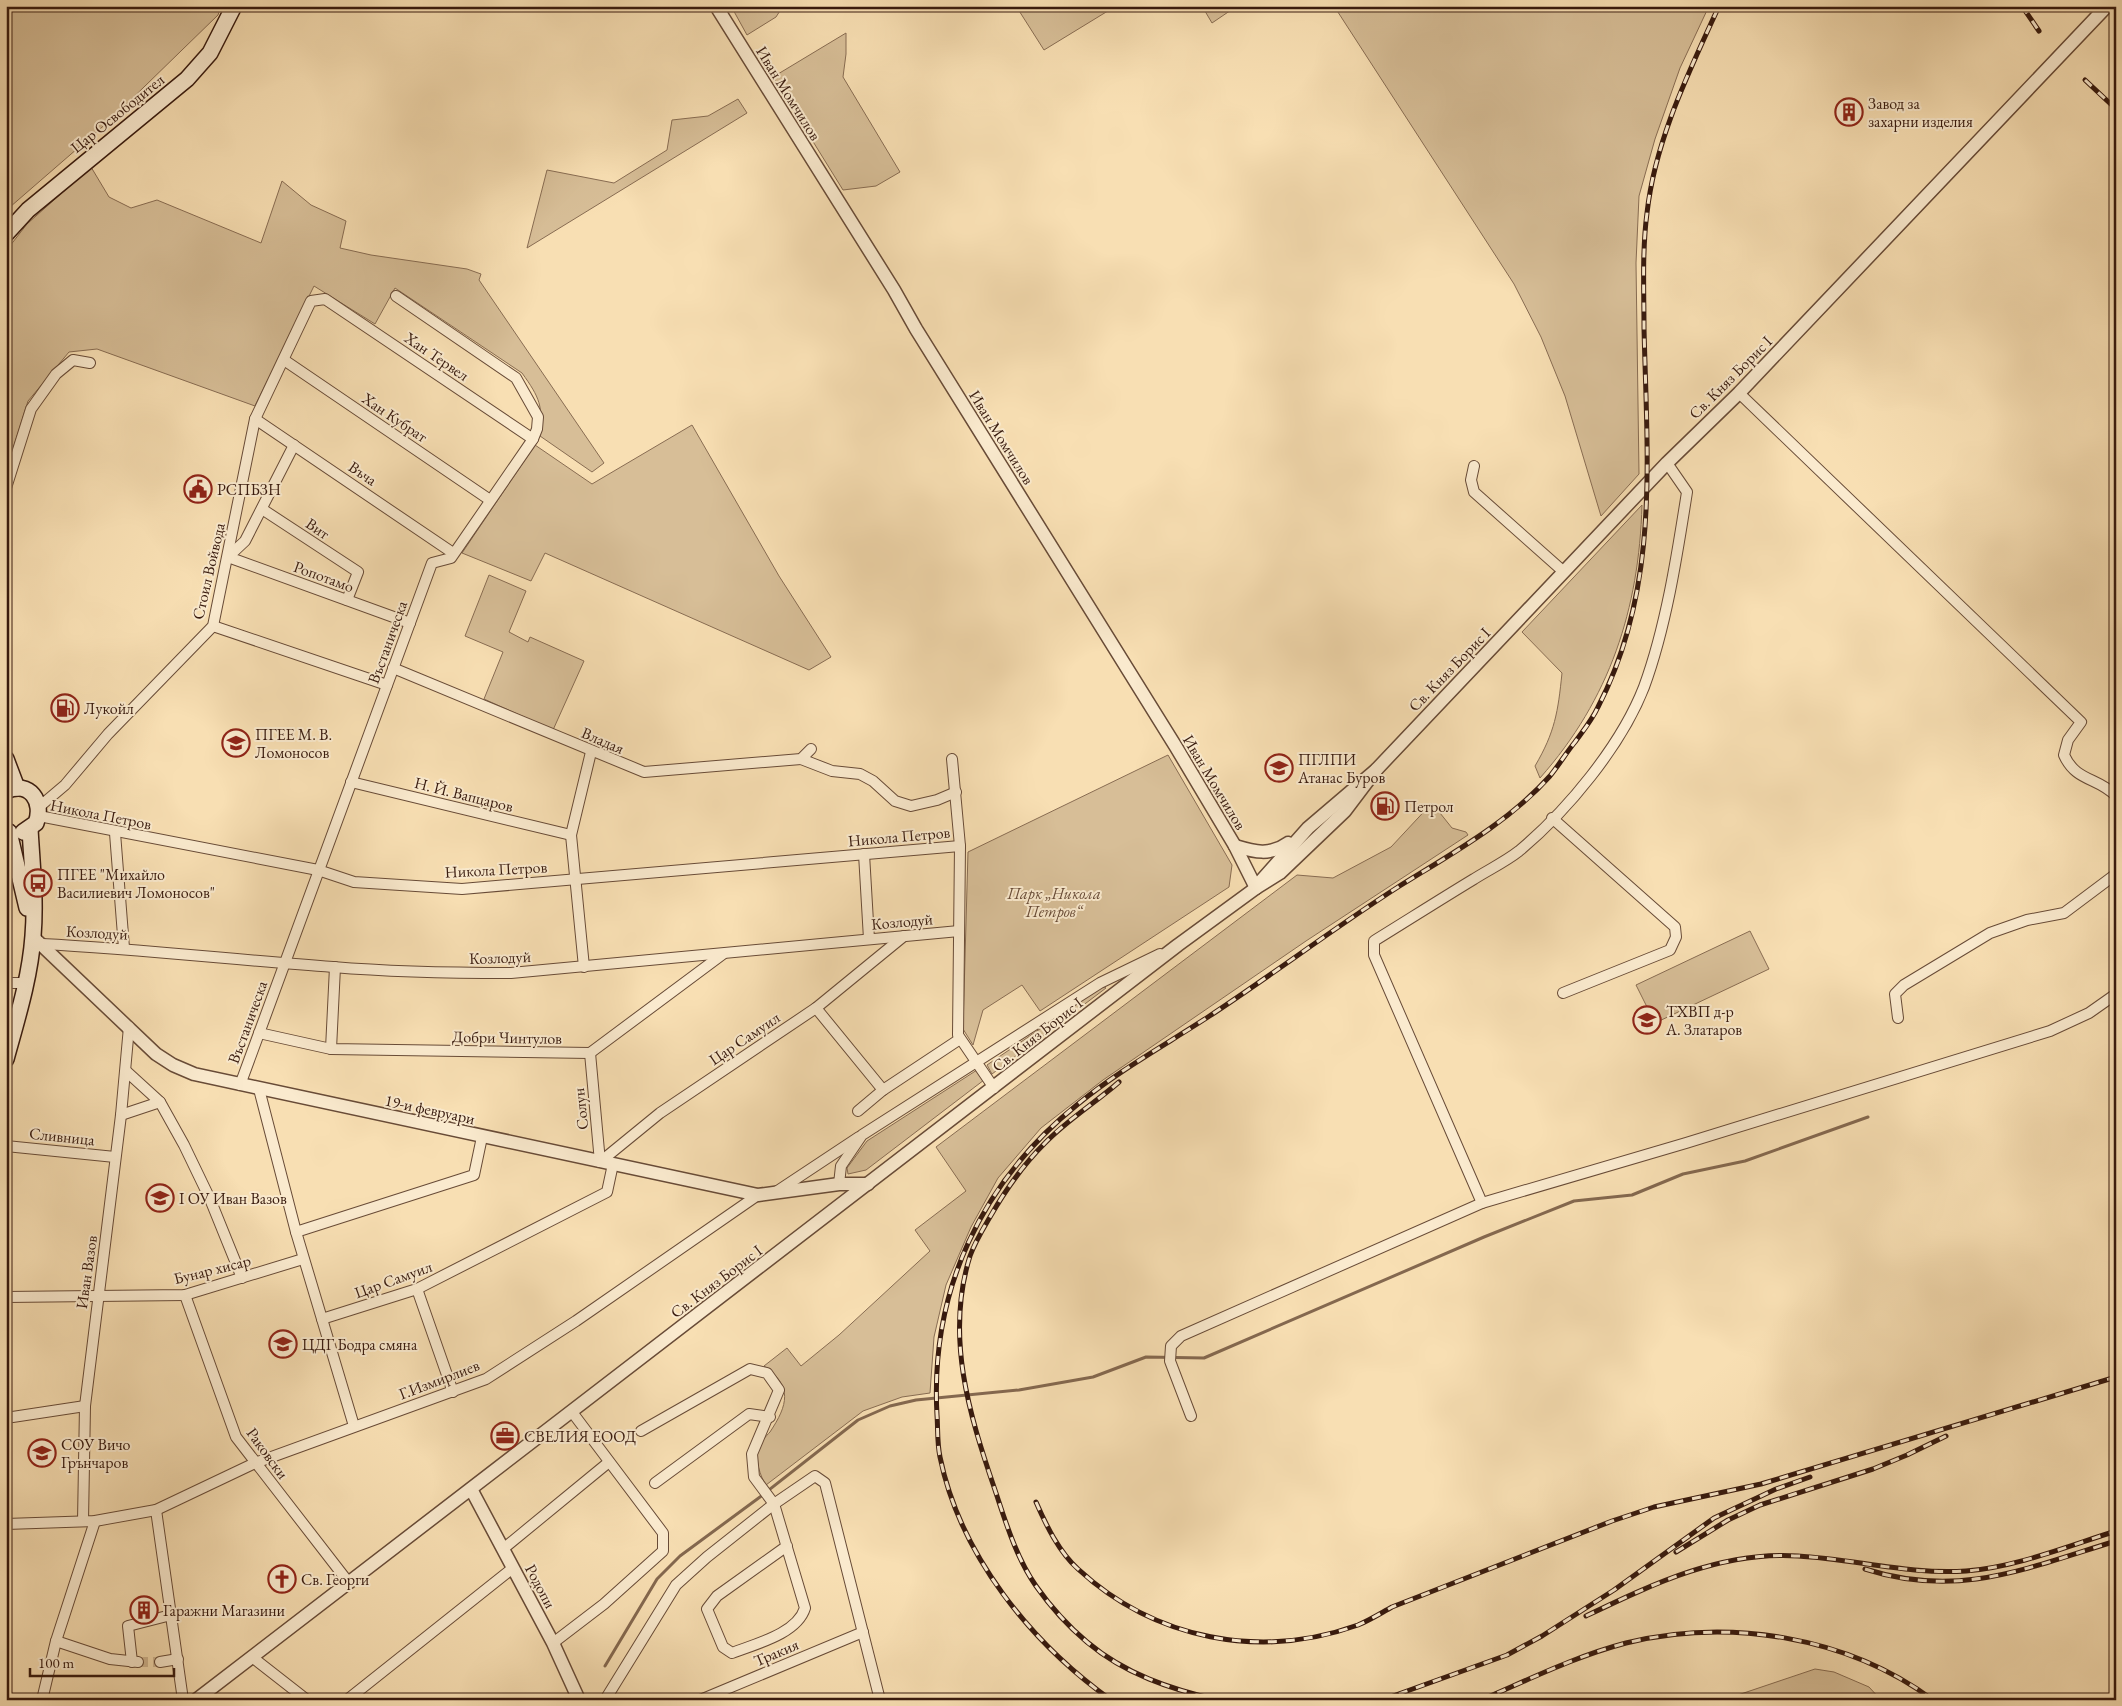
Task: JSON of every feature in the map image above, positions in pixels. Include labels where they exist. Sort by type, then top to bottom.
[{"type":"main road","name":"Цар Освободител","points":[[6,234],[28,210],[187,79],[210,52],[234,6]]},
{"type":"main road","points":[[6,759],[12,789],[25,789],[34,796],[36,817],[34,906],[37,941],[6,1059]]},
{"type":"main road","points":[[36,817],[21,833],[8,838],[37,941]]},
{"type":"street","name":"Иван Момчилов","points":[[716,6],[1176,747],[1235,846],[1256,888]]},
{"type":"street","name":"Св. Княз Борис I","points":[[1256,888],[1272,866],[1308,828],[1376,770],[1667,463],[1739,393],[2107,6]]},
{"type":"street","name":"Въстаническа","points":[[240,1085],[432,563],[451,558],[533,439],[537,429],[538,417],[516,378],[396,296]]},
{"type":"street","name":"Хан Тервел","points":[[325,299],[533,439]]},
{"type":"street","name":"Стоил Войвода","points":[[36,817],[108,734],[213,626],[255,419],[311,301],[325,299]]},
{"type":"street","points":[[6,488],[31,409],[56,374],[72,360],[90,363]]},
{"type":"street","name":"Хан Кубрат","points":[[284,360],[490,500]]},
{"type":"street","points":[[1739,393],[2081,722],[2068,740],[2064,755],[2068,766],[2078,775],[2116,796]]},
{"type":"street","name":"Въча","points":[[255,419],[453,553]]},
{"type":"street","points":[[228,557],[246,541],[294,445]]},
{"type":"street","points":[[1482,1203],[1374,955],[1374,941],[1518,851],[1552,818],[1606,757],[1621,734],[1643,688],[1655,651],[1687,492],[1667,463]]},
{"type":"street","points":[[1474,466],[1471,480],[1474,492],[1564,572]]},
{"type":"street","name":"Вит","points":[[262,509],[358,572],[347,600]]},
{"type":"street","name":"Ропотамо","points":[[228,557],[410,623]]},
{"type":"street","points":[[213,626],[388,685]]},
{"type":"street","name":"Владая","points":[[393,668],[644,772],[801,759]]},
{"type":"street","points":[[811,749],[801,759],[832,771],[860,774],[873,781],[895,801],[911,806],[937,800],[956,792]]},
{"type":"street","points":[[584,966],[571,836],[592,752]]},
{"type":"street","points":[[952,759],[960,846],[958,1035],[994,1088]]},
{"type":"street","name":"Св. Княз Борис I","points":[[196,1700],[1178,945],[1256,888],[1280,873],[1345,812],[1376,770]]},
{"type":"street","name":"Н. Й. Вапцаров","points":[[350,782],[571,836]]},
{"type":"street","name":"Никола Петров","points":[[36,817],[318,870],[354,882],[462,889],[960,846]]},
{"type":"street","points":[[1552,818],[1675,927],[1676,937],[1670,950],[1563,993]]},
{"type":"street","points":[[1235,846],[1264,853],[1272,852],[1308,828]]},
{"type":"street","points":[[115,833],[124,948]]},
{"type":"street","points":[[864,854],[869,940]]},
{"type":"street","points":[[1898,1018],[1895,994],[1904,985],[1990,933],[2027,920],[2064,913],[2116,874]]},
{"type":"street","name":"Козлодуй","points":[[37,941],[335,968],[438,973],[511,973],[959,931]]},
{"type":"street","name":"Цар Самуил","points":[[322,1319],[417,1290],[607,1192],[607,1163],[660,1113],[816,1008],[904,936]]},
{"type":"street","name":"19-и февруари","points":[[37,941],[156,1054],[173,1065],[194,1074],[758,1195],[839,1184],[868,1184]]},
{"type":"street","points":[[776,1192],[1100,983],[1178,945]]},
{"type":"street","points":[[590,1054],[724,954]]},
{"type":"street","points":[[331,1049],[335,968]]},
{"type":"street","points":[[6,983],[26,983]]},
{"type":"street","points":[[1191,1416],[1170,1361],[1171,1346],[1181,1336],[1482,1203],[1686,1144],[2050,1031],[2090,1013],[2116,994]]},
{"type":"street","points":[[816,1008],[884,1090]]},
{"type":"street","name":"Иван Вазов","points":[[84,1521],[85,1406],[121,1115],[129,1027]]},
{"type":"street","name":"Добри Чинтулов","points":[[259,1033],[331,1049],[590,1054]]},
{"type":"street","points":[[858,1111],[884,1090],[960,1039]]},
{"type":"street","name":"Солун","points":[[590,1054],[607,1163]]},
{"type":"street","points":[[126,1070],[160,1102],[184,1145],[210,1199],[242,1278]]},
{"type":"street","points":[[260,1089],[296,1232],[354,1426]]},
{"type":"street","points":[[121,1115],[160,1102]]},
{"type":"street","points":[[839,1184],[841,1166],[862,1135]]},
{"type":"street","points":[[296,1232],[474,1175],[482,1137]]},
{"type":"street","name":"Сливница","points":[[6,1146],[115,1157]]},
{"type":"street","name":"Г.Измирлиев","points":[[6,1524],[95,1521],[156,1510],[255,1463],[486,1379],[576,1321],[758,1195]]},
{"type":"street","name":"Бунар хисар","points":[[6,1297],[185,1295],[304,1259]]},
{"type":"street","points":[[417,1290],[454,1392]]},
{"type":"street","name":"Раковски","points":[[185,1295],[236,1437],[349,1583]]},
{"type":"street","points":[[642,1431],[750,1369],[767,1373],[779,1390],[770,1417],[752,1454],[754,1477],[774,1504],[787,1546],[806,1608],[803,1616],[788,1629],[732,1653],[724,1647],[707,1609],[717,1596],[787,1546]]},
{"type":"street","points":[[6,1418],[85,1406]]},
{"type":"street","points":[[553,1643],[604,1604],[664,1551],[663,1533],[572,1412]]},
{"type":"street","points":[[655,1483],[749,1414],[770,1417]]},
{"type":"street","points":[[503,1549],[609,1462]]},
{"type":"street","points":[[605,1700],[676,1585],[707,1557],[774,1504],[815,1476],[824,1483],[880,1700]]},
{"type":"street","name":"Родопи","points":[[471,1489],[553,1643],[576,1698]]},
{"type":"street","points":[[156,1510],[183,1700]]},
{"type":"street","points":[[42,1700],[56,1641],[95,1521]]},
{"type":"street","points":[[347,1700],[514,1568]]},
{"type":"street","points":[[56,1641],[110,1659],[135,1662],[128,1626],[171,1615]]},
{"type":"street","name":"Тракия","points":[[700,1700],[863,1632]]},
{"type":"street","points":[[252,1657],[307,1700]]},
{"type":"street","points":[[160,1662],[178,1659]]},
{"type":"green space","points":[[6,6],[221,6],[218,15],[108,122],[10,207],[6,204]]},
{"type":"green space","points":[[731,6],[783,6],[776,17],[747,35]]},
{"type":"green space","points":[[1016,6],[1116,6],[1044,50]]},
{"type":"green space","points":[[1202,6],[1237,6],[1212,23]]},
{"type":"green space","points":[[1334,6],[1709,6],[1680,68],[1655,139],[1639,196],[1636,263],[1639,474],[1601,516],[1565,396],[1541,337],[1514,284]]},
{"type":"green space","points":[[846,33],[843,77],[900,172],[876,186],[843,190],[773,77]]},
{"type":"green space","points":[[738,99],[747,113],[527,248],[547,170],[614,183],[667,150],[672,120],[708,116]]},
{"type":"green space","points":[[91,167],[109,197],[131,208],[157,200],[261,243],[282,181],[311,205],[346,221],[340,248],[371,255],[467,269],[481,274],[479,280],[604,463],[592,472],[540,436],[541,417],[539,403],[533,389],[522,373],[395,288],[375,324],[314,286],[255,406],[97,349],[69,352],[28,401],[6,471],[6,251],[27,224]]},
{"type":"green space","points":[[692,425],[779,576],[831,657],[809,670],[545,553],[531,581],[462,553],[535,445],[592,484]]},
{"type":"green space","points":[[1642,505],[1640,543],[1635,580],[1627,616],[1616,651],[1585,717],[1564,748],[1540,778],[1535,766],[1547,743],[1555,721],[1562,673],[1522,632]]},
{"type":"green space","points":[[489,575],[526,591],[509,632],[528,642],[530,637],[584,661],[553,730],[484,699],[503,652],[465,636]]},
{"type":"green space","name":"Парк „Никола Петров“","points":[[1168,755],[1232,865],[1229,887],[1040,1011],[1022,985],[983,1010],[973,1045],[963,1029],[968,852]]},
{"type":"green space","points":[[1432,803],[1452,828],[1466,832],[1468,835],[1306,941],[1103,1080],[1041,1128],[998,1178],[971,1227],[946,1285],[934,1337],[930,1393],[902,1397],[863,1411],[766,1485],[759,1468],[758,1448],[781,1413],[785,1396],[780,1381],[764,1366],[787,1348],[801,1366],[839,1335],[930,1251],[915,1230],[966,1191],[936,1147],[1297,875],[1333,878],[1391,847]]},
{"type":"green space","points":[[1750,931],[1769,969],[1655,1023],[1636,985]]},
{"type":"green space","points":[[1103,986],[1106,988],[992,1074],[987,1065]]},
{"type":"green space","points":[[977,1070],[984,1080],[866,1170],[848,1174],[847,1168],[867,1141]]},
{"type":"green space","points":[[1815,1669],[1834,1672],[1869,1687],[1881,1700],[1723,1700]]},
{"type":"waterway","points":[[605,1666],[657,1579],[680,1556],[760,1497],[858,1420],[890,1406],[916,1400],[1019,1390],[1093,1377],[1146,1357],[1204,1358],[1484,1237],[1574,1201],[1632,1195],[1683,1174],[1745,1161],[1868,1117]]},
{"type":"tunnel","points":[[138,1662],[160,1662]]},
{"type":"railway","points":[[1111,1700],[1053,1652],[1003,1594],[982,1562],[964,1528],[950,1493],[938,1446],[937,1369],[942,1325],[953,1283],[968,1242],[989,1204],[1014,1168],[1044,1135],[1078,1104],[1125,1069],[1208,1017],[1374,903],[1478,837],[1516,809],[1550,776],[1593,716],[1618,662],[1632,616],[1641,569],[1647,474],[1644,256],[1645,227],[1651,186],[1665,133],[1696,56],[1719,6]]},
{"type":"railway","points":[[2022,6],[2039,31]]},
{"type":"railway","points":[[2085,80],[2116,109]]},
{"type":"railway","points":[[1119,1082],[1062,1127],[1037,1151],[1009,1187],[979,1236],[970,1256],[963,1286],[960,1316],[963,1374],[969,1404],[985,1461],[1017,1552],[1029,1575],[1047,1601],[1066,1623],[1087,1642],[1132,1672],[1183,1691],[1218,1700]]},
{"type":"railway","points":[[1036,1502],[1054,1538],[1071,1562],[1108,1593],[1141,1613],[1175,1627],[1210,1637],[1247,1641],[1284,1641],[1321,1636],[1358,1625],[1392,1607],[1612,1521],[1654,1507],[1761,1484],[2116,1377]]},
{"type":"railway","points":[[1676,1552],[1728,1520],[1760,1505],[1873,1469],[1946,1436]]},
{"type":"railway","points":[[1382,1700],[1507,1655],[1542,1636],[1614,1590],[1714,1518],[1776,1489],[1810,1477]]},
{"type":"railway","points":[[1586,1616],[1637,1592],[1688,1572],[1742,1559],[1798,1556],[1924,1571],[1966,1571],[2023,1561],[2116,1531]]},
{"type":"railway","points":[[1865,1569],[1899,1578],[1931,1581],[1962,1580],[2022,1570],[2116,1541]]},
{"type":"railway","points":[[1481,1700],[1552,1669],[1607,1648],[1665,1636],[1705,1632],[1746,1633],[1786,1638],[1825,1647],[1863,1661],[1899,1678],[1933,1700]]},
{"type":"place","name":"Завод за захарни изделия","points":[[1849,112]]},
{"type":"place","name":"РСПБЗН","points":[[198,489]]},
{"type":"place","name":"Лукойл","points":[[65,708]]},
{"type":"place","name":"ПГЕЕ М. В. Ломоносов","points":[[236,743]]},
{"type":"place","name":"ПГЛПИ Атанас Буров","points":[[1279,768]]},
{"type":"place","name":"Петрол","points":[[1385,806]]},
{"type":"place","name":"ПГЕЕ \"Михайло Василиевич Ломоносов\"","points":[[38,883]]},
{"type":"place","name":"ТХВП д-р А. Златаров","points":[[1647,1020]]},
{"type":"place","name":"I ОУ Иван Вазов","points":[[160,1198]]},
{"type":"place","name":"ЦДГ Бодра смяна","points":[[283,1344]]},
{"type":"place","name":"СВЕЛИЯ ЕООД","points":[[505,1436]]},
{"type":"place","name":"СОУ Вичо Грънчаров","points":[[42,1453]]},
{"type":"place","name":"Св. Георги","points":[[282,1579]]},
{"type":"place","name":"Гаражни Магазини","points":[[144,1610]]}]
